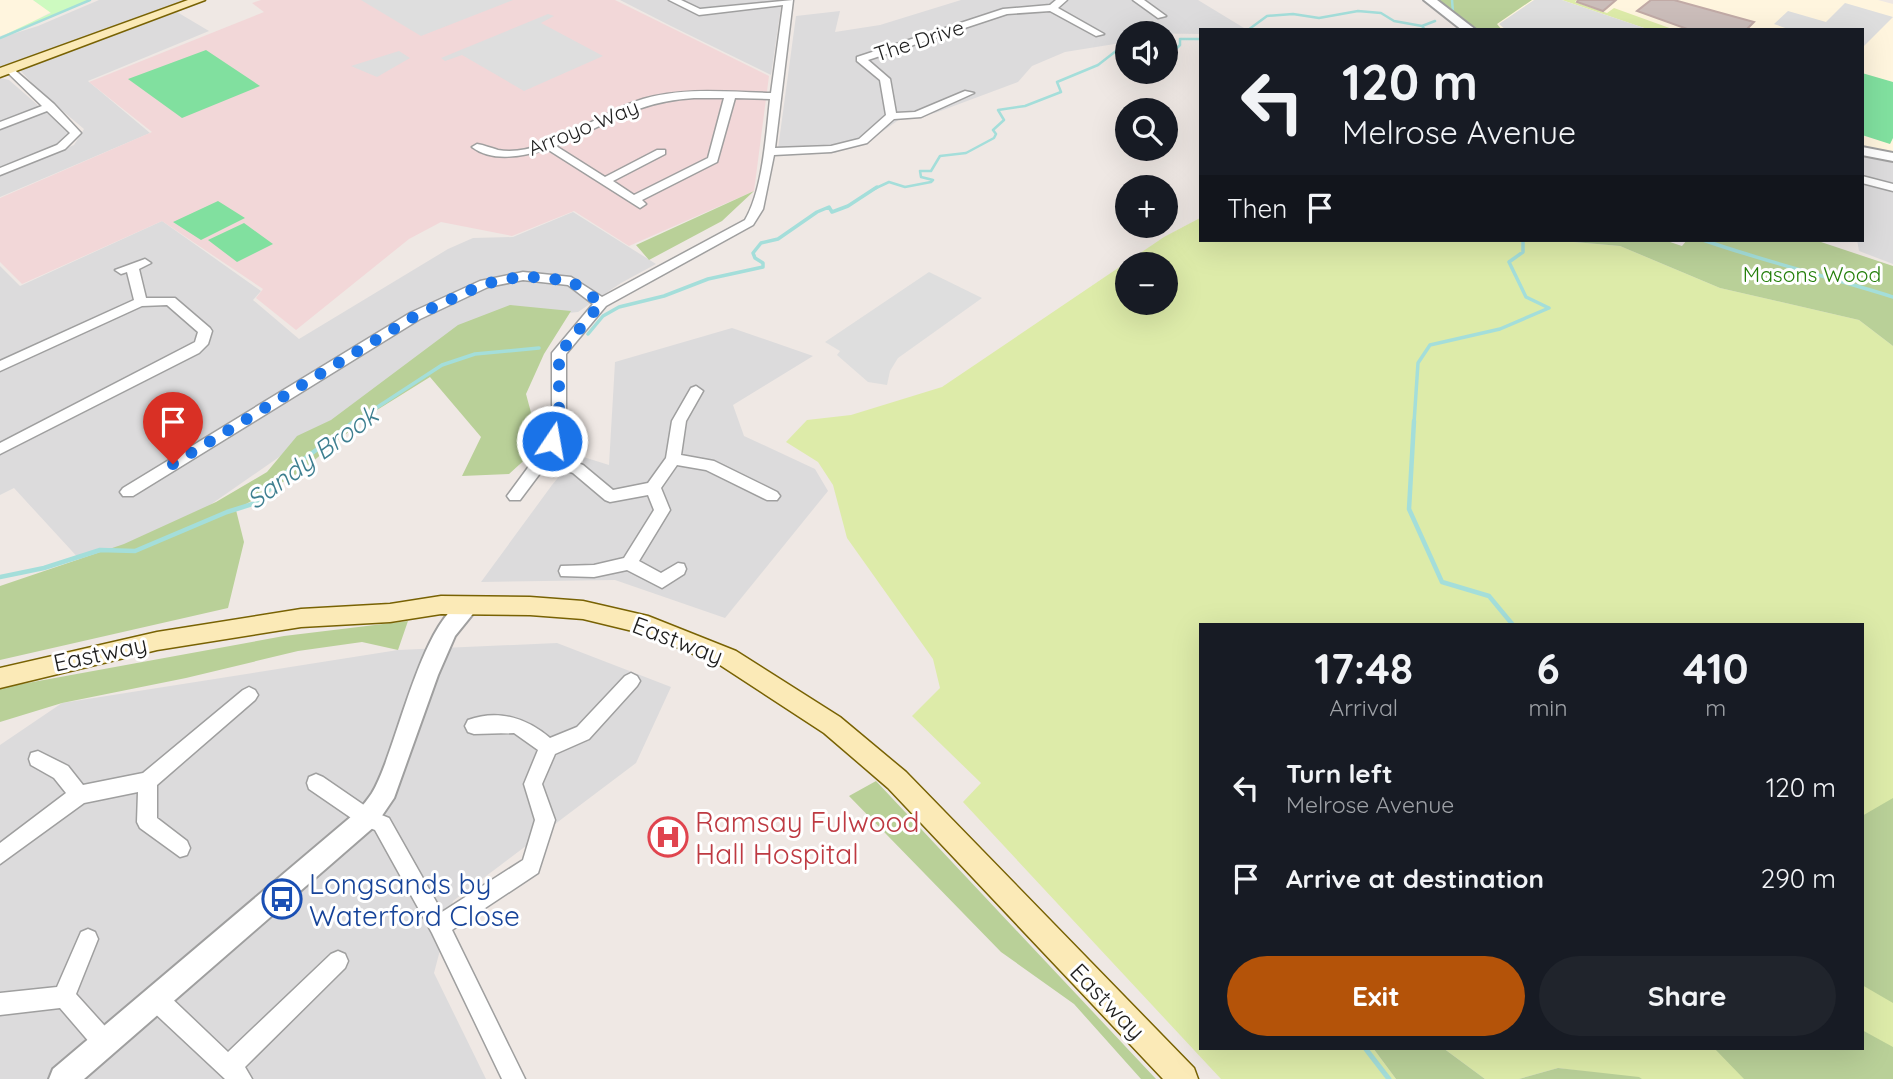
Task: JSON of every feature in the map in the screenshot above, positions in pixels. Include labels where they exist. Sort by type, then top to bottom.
[{"type":"main road","points":[[5,71],[199,0]]},
{"type":"main road","name":"Eastway","points":[[5,673],[157,641],[288,620],[441,606],[583,610],[648,625],[728,658],[832,725],[897,780],[1183,1079]]},
{"type":"street","points":[[515,496],[544,457],[559,426],[559,354],[601,303],[749,222],[757,209],[769,152],[788,1],[699,12],[674,0]]},
{"type":"street","points":[[1062,0],[1052,8],[1099,34]]},
{"type":"street","points":[[1138,0],[1161,16]]},
{"type":"street","points":[[1430,0],[1467,28]]},
{"type":"street","name":"The Drive","points":[[891,116],[885,79],[861,59],[1006,11],[1052,8]]},
{"type":"street","points":[[0,172],[61,147],[75,136],[76,131],[50,106],[5,71]]},
{"type":"street","points":[[769,152],[831,149],[863,141],[891,116],[917,115],[969,93]]},
{"type":"street","points":[[548,145],[639,203],[713,160],[730,96]]},
{"type":"street","name":"Arroyo Way","points":[[477,147],[494,155],[526,152],[548,145],[627,107],[669,97],[775,96]]},
{"type":"street","points":[[0,126],[50,106]]},
{"type":"street","points":[[1864,151],[1893,157]]},
{"type":"street","points":[[606,181],[661,152]]},
{"type":"street","points":[[1864,180],[1893,188]]},
{"type":"street","points":[[133,267],[141,302]]},
{"type":"street","points":[[128,492],[415,316],[484,284],[523,276],[571,281],[601,303]]},
{"type":"street","points":[[0,366],[141,302],[170,301],[205,331],[201,344],[0,449]]},
{"type":"street","points":[[544,457],[578,470],[610,496],[653,488],[673,459],[679,421],[696,391]]},
{"type":"street","points":[[673,459],[709,465],[772,496]]},
{"type":"street","points":[[629,563],[662,510],[653,488]]},
{"type":"street","points":[[567,570],[594,571],[629,563],[662,581],[678,569]]},
{"type":"street","points":[[63,1079],[367,818],[382,798],[427,675],[447,631],[470,605]]},
{"type":"street","points":[[441,606],[447,631]]},
{"type":"street","points":[[439,926],[531,866],[545,820],[533,784],[548,748],[583,733],[631,681]]},
{"type":"street","points":[[0,855],[79,795],[148,781],[249,695]]},
{"type":"street","points":[[474,726],[511,722],[529,730],[548,748]]},
{"type":"street","points":[[38,759],[61,772],[79,795]]},
{"type":"street","points":[[148,781],[147,822],[180,848]]},
{"type":"street","points":[[316,783],[367,818],[382,824],[439,926],[514,1079]]},
{"type":"street","points":[[64,997],[88,939]]},
{"type":"street","points":[[157,1000],[235,1073],[338,961]]},
{"type":"street","points":[[64,997],[106,1043]]},
{"type":"street","points":[[0,1004],[64,997]]},
{"type":"shaded area","points":[[0,0],[33,0],[51,12],[0,36]]},
{"type":"shaded area","points":[[99,0],[189,0],[0,70],[0,38],[38,26]]},
{"type":"shaded area","points":[[261,0],[615,0],[769,76],[754,191],[629,246],[574,211],[512,236],[441,222],[409,239],[296,330],[256,298],[263,289],[162,221],[22,284],[0,262],[0,198],[152,132],[89,82],[264,12],[252,3]]},
{"type":"shaded area","points":[[361,0],[513,0],[421,36]]},
{"type":"shaded area","points":[[620,0],[782,0],[771,75],[671,26]]},
{"type":"shaded area","points":[[961,0],[1198,0],[1244,28],[1199,28],[1199,34],[1178,34],[1178,21],[1115,21],[1115,44],[1065,52],[1032,66],[1018,82],[935,113],[900,119],[876,136],[835,153],[777,156],[796,16],[840,11],[835,32],[880,25]]},
{"type":"shaded area","points":[[1457,0],[1878,0],[1893,4],[1893,152],[1864,146],[1864,28],[1474,28],[1456,13]]},
{"type":"shaded area","points":[[1534,0],[1562,0],[1644,28],[1504,28],[1499,24]]},
{"type":"shaded area","points":[[1845,3],[1893,17],[1864,46],[1864,28],[1785,28],[1774,24],[1788,11],[1826,22]]},
{"type":"shaded area","points":[[177,12],[209,31],[88,81],[150,133],[0,197],[0,175],[74,145],[84,129],[40,92],[20,70]]},
{"type":"shaded area","points":[[548,14],[554,16],[541,23],[603,56],[524,91],[462,55],[445,61],[441,58]]},
{"type":"shaded area","points":[[399,51],[410,58],[377,77],[351,66]]},
{"type":"shaded area","points":[[0,78],[9,80],[71,134],[61,143],[0,168]]},
{"type":"shaded area","points":[[1864,154],[1893,160],[1893,264],[1859,251],[1857,242],[1864,242]]},
{"type":"shaded area","points":[[573,212],[656,264],[621,283],[578,312],[490,321],[305,439],[187,521],[82,562],[14,488],[0,495],[0,266],[20,286],[162,221],[261,291],[253,300],[299,339],[448,249],[473,238],[513,237]]},
{"type":"shaded area","points":[[929,272],[982,298],[898,358],[890,371],[887,385],[868,382],[837,355],[840,351],[825,342]]},
{"type":"shaded area","points":[[732,328],[813,356],[733,405],[744,436],[815,469],[828,491],[725,618],[615,580],[481,582],[577,455],[609,465],[615,362]]},
{"type":"shaded area","points":[[557,643],[671,687],[636,763],[453,901],[434,973],[486,1079],[0,1079],[0,745],[62,703],[398,650]]},
{"type":"green space","points":[[33,0],[89,0],[0,37],[51,13]]},
{"type":"green space","points":[[1439,0],[1532,0],[1497,24],[1500,28],[1475,28]]},
{"type":"green space","points":[[1562,0],[1577,0],[1575,2],[1607,13],[1614,8],[1669,28],[1644,28]]},
{"type":"green space","points":[[206,50],[260,86],[182,118],[128,79]]},
{"type":"green space","points":[[1864,74],[1893,82],[1893,138],[1890,144],[1864,136]]},
{"type":"green space","points":[[754,191],[722,221],[649,260],[636,245]]},
{"type":"green space","points":[[218,201],[245,218],[201,240],[173,222]]},
{"type":"green space","points":[[1199,219],[1199,242],[1574,242],[1620,246],[1720,288],[1859,320],[1893,346],[1893,1079],[1642,1079],[1558,1068],[1519,1079],[1485,1079],[1446,1050],[1864,1050],[1864,623],[1199,623],[1199,1050],[1374,1050],[1396,1079],[1221,1079],[963,802],[981,783],[912,716],[940,688],[933,659],[847,538],[833,485],[818,462],[786,442],[807,420],[851,415],[942,387],[1115,270],[1115,315],[1178,315],[1178,252],[1142,252],[1163,238],[1178,238],[1178,230]]},
{"type":"green space","points":[[244,223],[273,244],[237,262],[208,240]]},
{"type":"green space","name":"Masons Wood","points":[[1574,242],[1670,242],[1682,246],[1685,242],[1821,242],[1893,266],[1893,346],[1859,320],[1720,288],[1620,246]]},
{"type":"green space","points":[[510,305],[571,311],[544,354],[526,394],[540,446],[509,474],[462,476],[481,437],[430,377],[369,415],[300,472],[236,510],[244,542],[228,608],[0,660],[0,586],[124,544],[216,502],[267,472],[297,436],[331,420],[458,325]]},
{"type":"green space","points":[[408,621],[398,650],[362,642],[298,651],[186,678],[62,703],[0,722],[0,688],[284,636]]},
{"type":"green space","points":[[876,781],[1156,1079],[1141,1079],[1074,1004],[1001,952],[849,796]]},
{"type":"green space","points":[[1893,798],[1893,1003],[1864,986],[1864,815]]},
{"type":"green space","points":[[1864,1031],[1893,1047],[1893,1079],[1744,1079],[1716,1050],[1864,1050]]},
{"type":"green space","points":[[1374,1050],[1446,1050],[1485,1079],[1396,1079]]},
{"type":"green space","points":[[1558,1068],[1639,1077],[1642,1079],[1519,1079]]},
{"type":"building","points":[[1616,0],[1603,11],[1577,2]]},
{"type":"building","points":[[1651,0],[1674,0],[1754,22],[1748,28],[1684,28],[1637,11]]},
{"type":"waterway","points":[[0,38],[90,0]]},
{"type":"waterway","points":[[1452,0],[1453,12]]},
{"type":"waterway","points":[[1251,28],[1267,16],[1293,14],[1319,18],[1358,11],[1381,13],[1394,21],[1422,26]]},
{"type":"waterway","points":[[1422,26],[1435,21]]},
{"type":"waterway","points":[[1178,47],[1180,39],[1199,39]]},
{"type":"waterway","points":[[874,189],[889,182],[905,187],[931,182],[933,180],[921,177],[920,171],[931,171],[940,156],[966,153],[994,138],[996,134],[993,130],[1004,120],[998,110],[1025,106],[1061,92],[1057,82],[1098,65],[1115,52]]},
{"type":"waterway","points":[[588,334],[603,316],[619,307],[664,296],[708,279],[763,267],[763,263],[755,258],[753,253],[761,243],[778,239],[817,212],[829,207],[832,212],[848,206],[877,187]]},
{"type":"waterway","points":[[1414,423],[1418,363],[1430,345],[1500,329],[1549,308],[1526,297],[1509,262],[1523,252],[1523,242]]},
{"type":"waterway","points":[[1709,242],[1893,297]]},
{"type":"waterway","name":"Sandy Brook","points":[[353,423],[442,365],[475,354],[539,348]]},
{"type":"waterway","name":"Sandy Brook","points":[[0,577],[44,568],[100,550],[135,551],[227,512],[256,503],[288,471],[355,421]]},
{"type":"waterway","points":[[1414,421],[1409,509],[1442,582],[1489,596],[1511,623]]},
{"type":"waterway","points":[[1367,1050],[1389,1079]]},
{"type":"place","name":"Ramsay Fulwood Hall Hospital","points":[[668,837]]},
{"type":"place","name":"Longsands by Waterford Close","points":[[282,899]]},
{"type":"route","points":[[173,464],[415,316],[484,284],[523,276],[571,281],[601,303],[559,354],[559,426],[552,441]]}]
